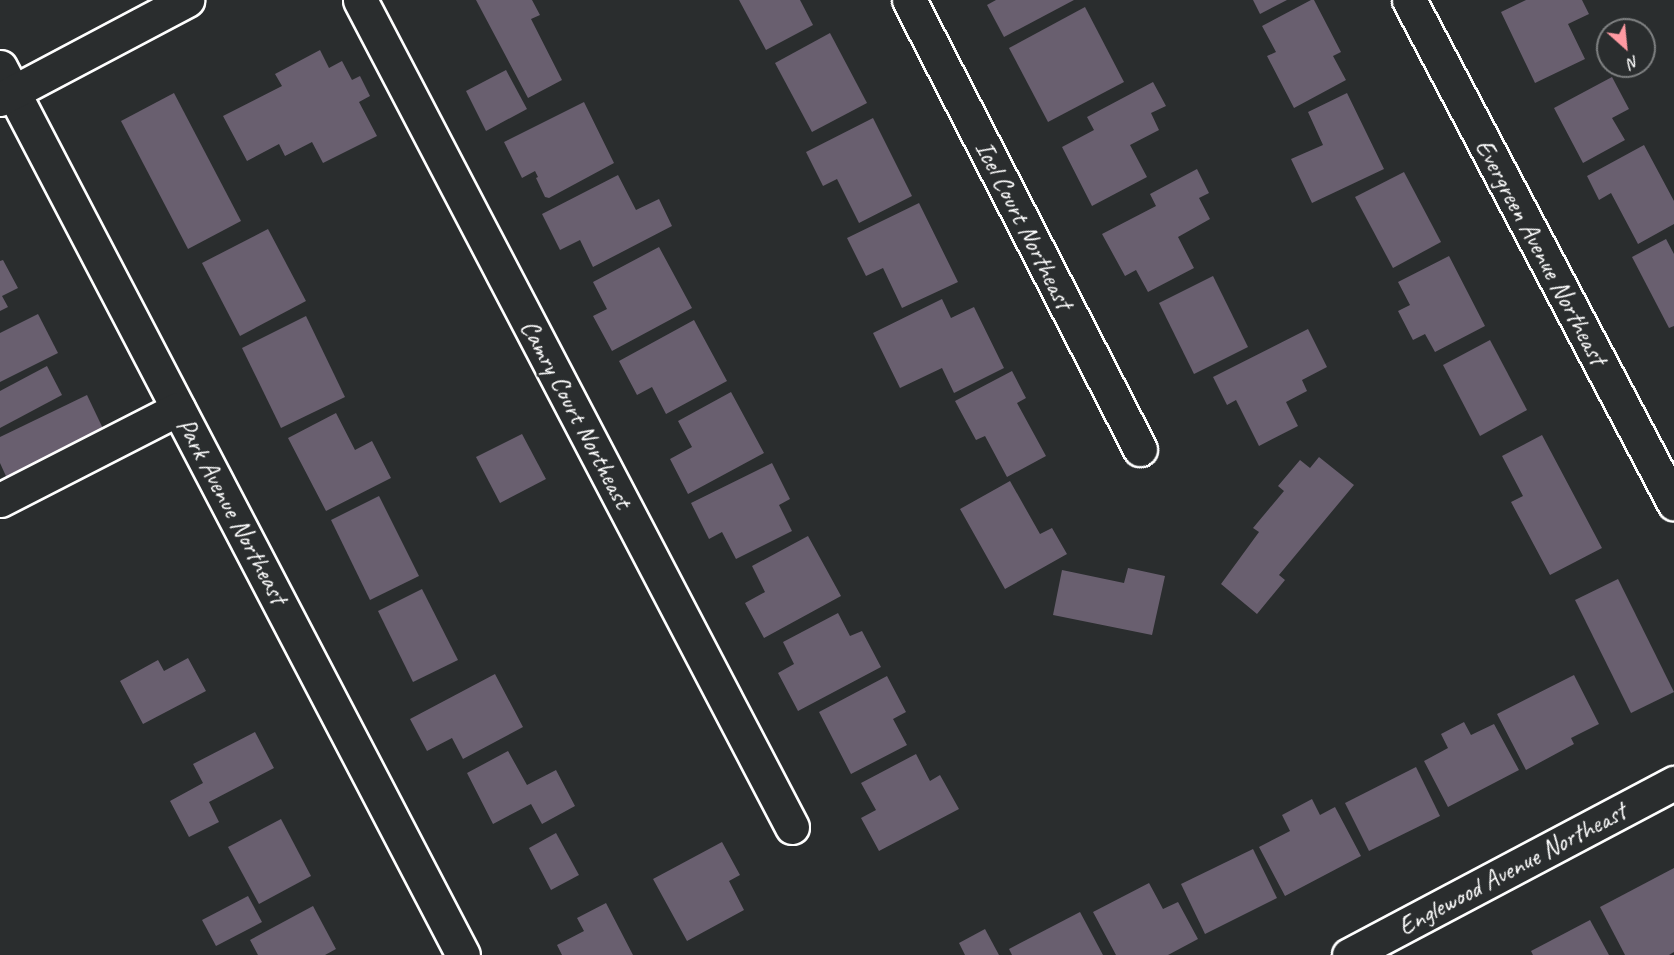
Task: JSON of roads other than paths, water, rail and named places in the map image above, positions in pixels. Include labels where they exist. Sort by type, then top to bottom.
[{"type":"street","points":[[4,86],[187,0]]},
{"type":"street","name":"Camry Court Northeast","points":[[360,0],[792,827]]},
{"type":"street","name":"Icel Court Northeast","points":[[909,0],[1140,449]]},
{"type":"street","name":"Evergreen Avenue Northeast","points":[[1409,0],[1674,503]]},
{"type":"street","name":"Park Avenue Northeast","points":[[4,86],[178,409],[463,955]]},
{"type":"street","points":[[0,500],[178,409]]},
{"type":"street","name":"Englewood Avenue Northeast","points":[[1349,955],[1674,783]]}]
